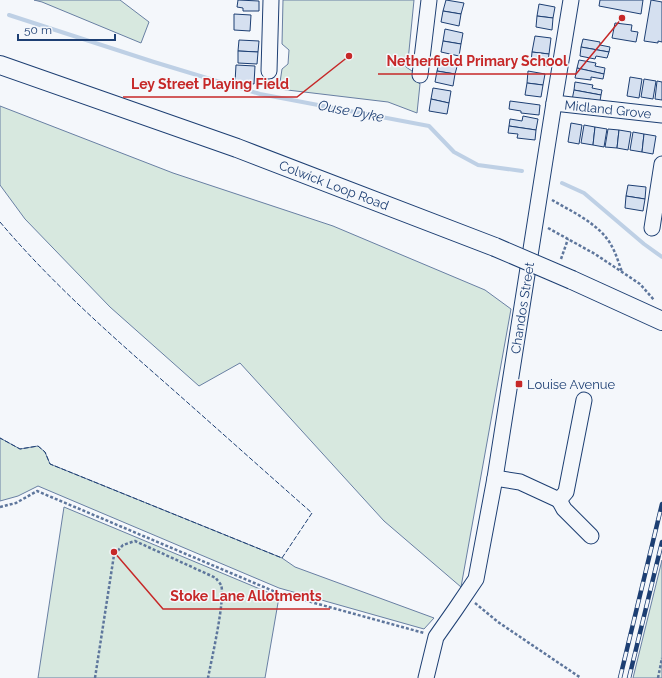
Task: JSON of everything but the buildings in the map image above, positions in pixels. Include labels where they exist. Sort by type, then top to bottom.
[{"type":"main road","name":"Colwick Loop Road","points":[[0,65],[237,148],[495,247],[572,280],[650,308],[662,321]]},
{"type":"street","points":[[269,72],[271,0]]},
{"type":"street","points":[[420,75],[429,0]]},
{"type":"street","name":"Chandos Street","points":[[436,636],[476,579],[495,478],[571,0]]},
{"type":"street","name":"Midland Grove","points":[[554,103],[662,116]]},
{"type":"street","points":[[652,228],[662,164]]},
{"type":"street","points":[[559,500],[566,492],[584,400]]},
{"type":"street","points":[[495,478],[520,482],[559,500],[564,509],[591,536]]},
{"type":"street","points":[[426,678],[436,636]]},
{"type":"path","points":[[540,192],[594,226],[608,240],[615,252],[622,272]]},
{"type":"path","points":[[535,222],[595,254],[640,284],[650,308]]},
{"type":"path","points":[[561,259],[568,239]]},
{"type":"path","points":[[0,506],[16,503],[38,491],[278,593],[436,636]]},
{"type":"path","points":[[95,678],[114,556],[123,545],[135,541],[216,578],[222,586],[219,623],[208,678]]},
{"type":"path","points":[[466,594],[498,622],[581,678]]},
{"type":"path","points":[[658,678],[662,658]]},
{"type":"shaded area","points":[[34,0],[120,0],[149,22],[141,43]]},
{"type":"shaded area","points":[[283,0],[414,0],[408,61],[406,62],[406,67],[415,73],[416,80],[420,84],[417,113],[388,102],[279,89],[282,69],[288,64],[289,50],[282,44]]},
{"type":"shaded area","points":[[0,106],[173,173],[333,226],[485,290],[511,309],[461,587],[384,521],[240,363],[199,386],[110,307],[25,219],[0,185]]},
{"type":"shaded area","points":[[0,438],[20,449],[38,446],[45,452],[50,464],[282,558],[295,567],[434,618],[424,629],[279,588],[38,486],[18,496],[0,501]]},
{"type":"shaded area","points":[[64,507],[279,597],[265,678],[38,678]]},
{"type":"shaded area","points":[[662,560],[662,678],[633,678]]},
{"type":"waterway","name":"Ouse Dyke","points":[[9,15],[154,62],[260,94],[429,126],[454,152],[478,165],[522,171]]},
{"type":"waterway","name":"Ouse Dyke","points":[[562,183],[584,193],[644,244],[662,257]]},
{"type":"railway","points":[[620,678],[662,504]]},
{"type":"railway","points":[[629,678],[662,542]]},
{"type":"fence","points":[[0,222],[38,264],[99,323],[312,513],[282,558],[50,464],[45,452],[38,446],[20,449],[0,438]]},
{"type":"place","name":"Netherfield Primary School","points":[[622,18]]},
{"type":"place","name":"Ley Street Playing Field","points":[[349,56]]},
{"type":"place","name":"Louise Avenue","points":[[519,384]]},
{"type":"place","name":"Stoke Lane Allotments","points":[[114,552]]}]
